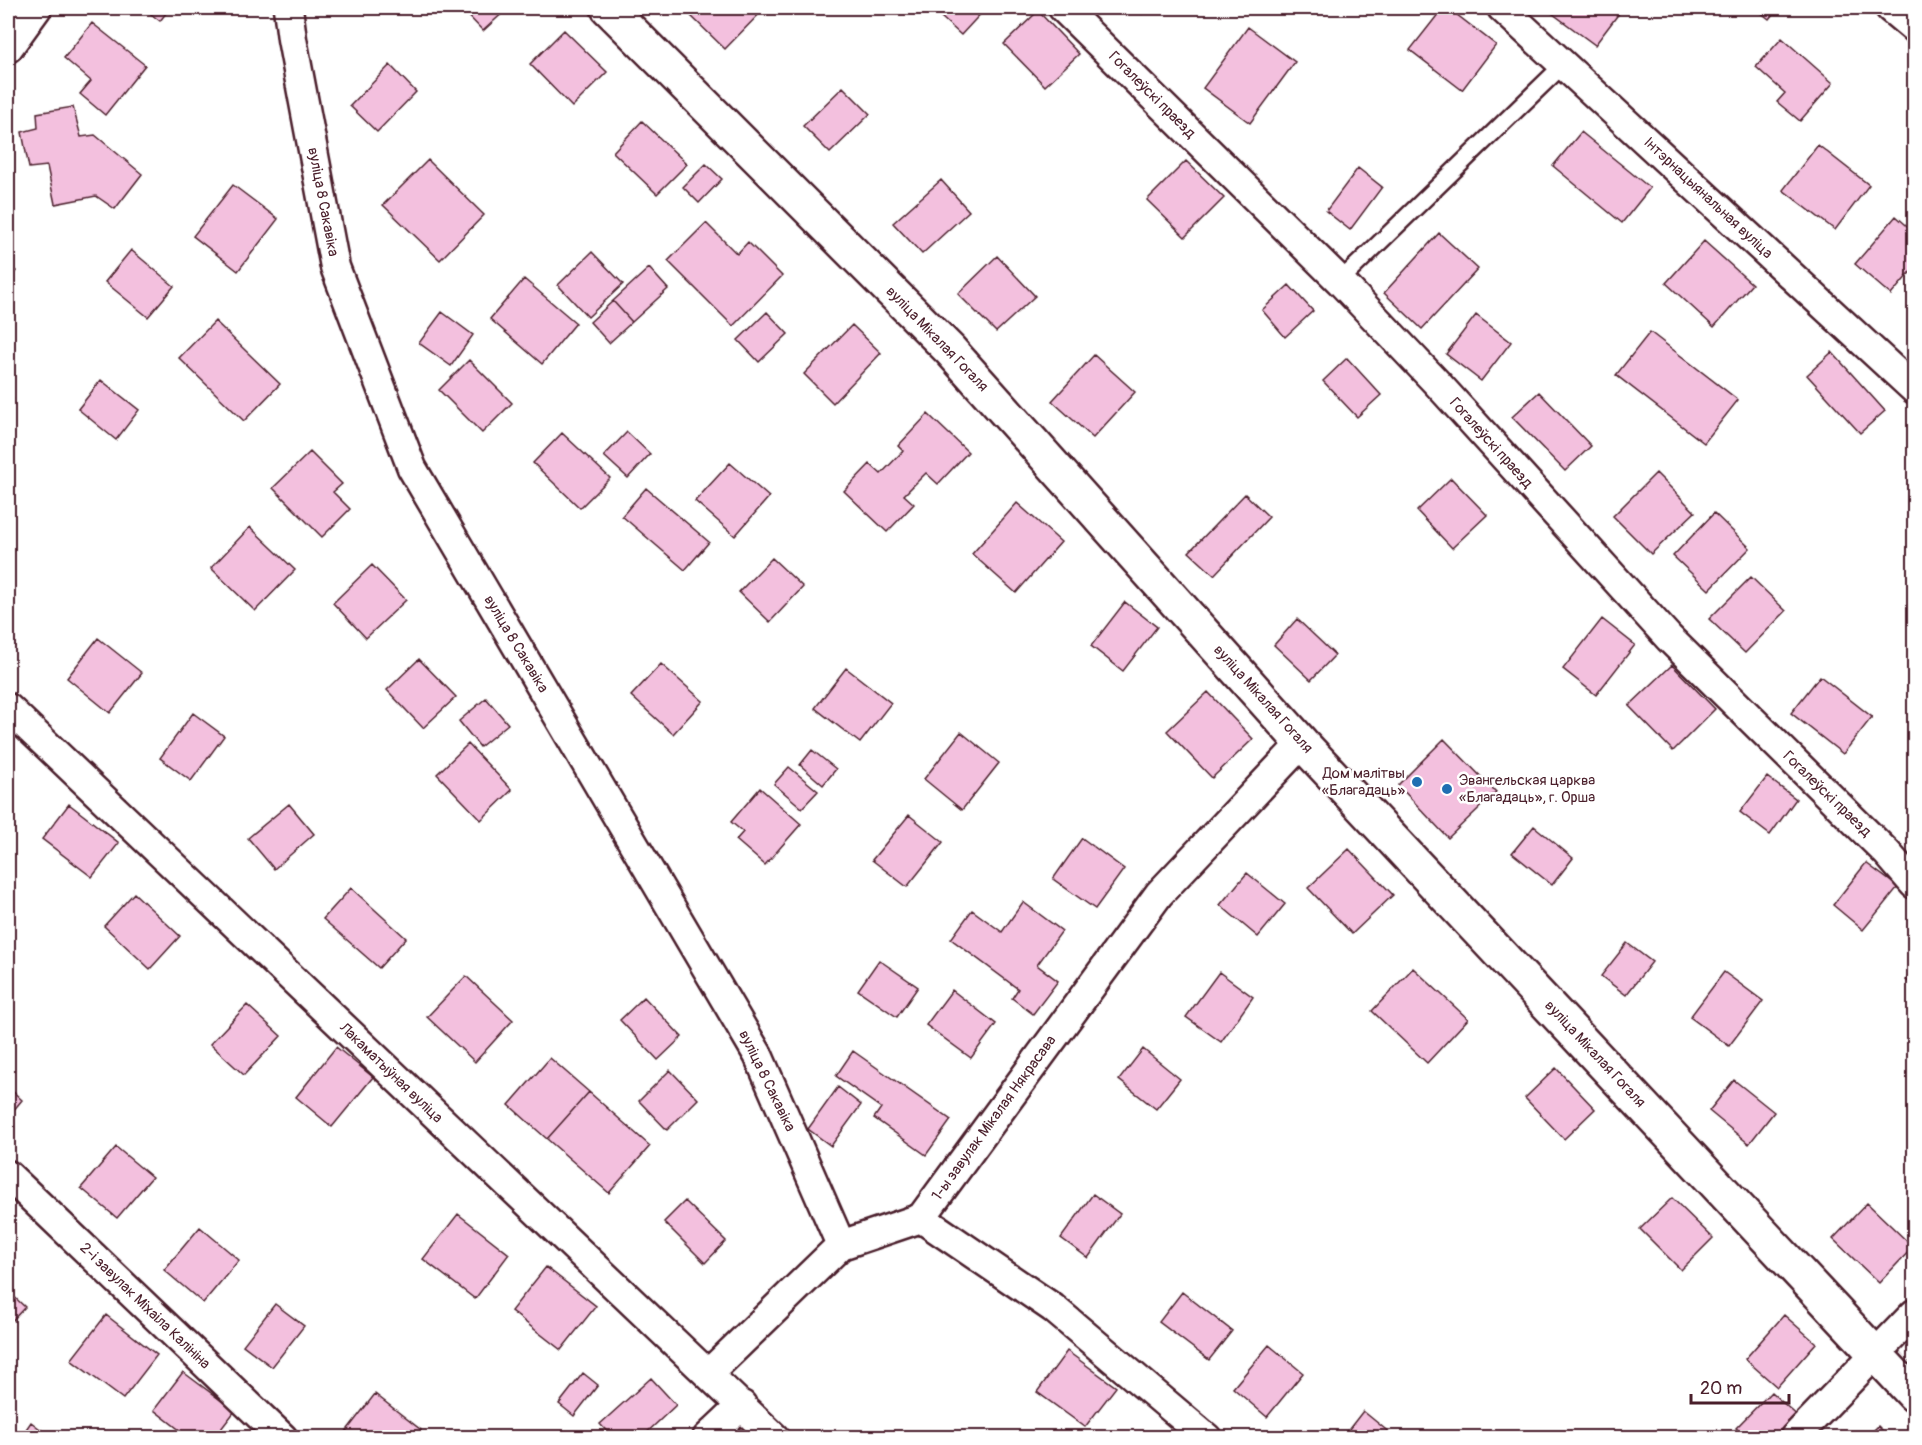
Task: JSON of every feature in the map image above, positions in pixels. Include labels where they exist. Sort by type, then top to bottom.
[{"type":"street","points":[[8,48],[38,8]]},
{"type":"street","name":"вуліца 8 Сакавіка","points":[[288,8],[335,267],[412,468],[758,1055],[841,1245]]},
{"type":"street","name":"вуліца Мікалая Гогаля","points":[[608,8],[950,350],[1302,743],[1914,1395]]},
{"type":"street","name":"Гогалеўскі праезд","points":[[1063,8],[1340,281],[1437,383],[1669,638],[1887,853],[1914,884]]},
{"type":"street","name":"Інтэрнацыянальная вуліца","points":[[1502,8],[1914,389]]},
{"type":"street","points":[[1890,8],[1914,28]]},
{"type":"street","name":"Лакаматыўная вуліца","points":[[8,708],[775,1437]]},
{"type":"street","name":"1-ы завулак Мікалая Някрасава","points":[[921,1218],[1159,894],[1302,743]]},
{"type":"street","name":"2-і завулак Міхаіла Калініна","points":[[8,1175],[283,1437]]},
{"type":"street","points":[[708,1374],[841,1245],[921,1218],[1053,1308],[1207,1437]]},
{"type":"street","points":[[1794,1437],[1914,1314]]},
{"type":"street","points":[[707,1437],[742,1405]]},
{"type":"lane","points":[[1340,281],[1564,64]]},
{"type":"building","points":[[143,8],[170,8],[160,21]]},
{"type":"building","points":[[461,8],[508,8],[483,31]]},
{"type":"building","points":[[695,8],[765,8],[725,49],[689,14]]},
{"type":"building","points":[[931,8],[986,8],[961,35]]},
{"type":"building","points":[[1134,8],[1146,8],[1142,14]]},
{"type":"building","points":[[1443,8],[1448,8],[1496,45],[1462,90],[1410,50]]},
{"type":"building","points":[[1545,8],[1623,8],[1595,45]]},
{"type":"building","points":[[1755,8],[1778,8],[1769,19]]},
{"type":"building","points":[[1038,11],[1079,54],[1045,86],[1004,44]]},
{"type":"building","points":[[92,23],[145,65],[105,115],[80,94],[91,81],[64,58]]},
{"type":"building","points":[[1248,27],[1295,62],[1250,123],[1203,88]]},
{"type":"building","points":[[564,30],[607,72],[572,107],[530,64]]},
{"type":"building","points":[[1782,38],[1833,83],[1800,121],[1777,102],[1785,93],[1756,67]]},
{"type":"building","points":[[390,65],[416,92],[377,132],[350,106]]},
{"type":"building","points":[[843,87],[870,114],[830,153],[803,126]]},
{"type":"building","points":[[73,107],[81,137],[95,135],[142,174],[115,209],[96,196],[55,204],[47,166],[29,168],[22,132],[38,128],[37,113]]},
{"type":"building","points":[[642,121],[687,164],[657,194],[613,152]]},
{"type":"building","points":[[1581,132],[1650,188],[1622,223],[1553,166]]},
{"type":"building","points":[[1818,145],[1869,185],[1835,230],[1783,190]]},
{"type":"building","points":[[428,160],[484,215],[440,260],[383,205]]},
{"type":"building","points":[[1186,161],[1224,198],[1185,237],[1147,200]]},
{"type":"building","points":[[706,164],[722,179],[699,203],[683,187]]},
{"type":"building","points":[[1358,168],[1382,187],[1350,230],[1326,211]]},
{"type":"building","points":[[941,180],[969,211],[922,254],[893,223]]},
{"type":"building","points":[[233,185],[278,219],[238,271],[193,236]]},
{"type":"building","points":[[1896,216],[1914,232],[1914,268],[1891,295],[1855,264]]},
{"type":"building","points":[[706,223],[737,254],[748,242],[782,276],[733,326],[668,261]]},
{"type":"building","points":[[1439,233],[1478,269],[1422,329],[1384,293]]},
{"type":"building","points":[[1704,241],[1752,284],[1714,327],[1666,283]]},
{"type":"building","points":[[131,250],[174,286],[148,317],[105,282]]},
{"type":"building","points":[[592,252],[623,284],[588,317],[558,285]]},
{"type":"building","points":[[997,256],[1035,296],[996,332],[958,294]]},
{"type":"building","points":[[8,264],[16,271],[8,281]]},
{"type":"building","points":[[649,268],[668,289],[632,322],[613,301]]},
{"type":"building","points":[[524,279],[576,323],[542,364],[490,319]]},
{"type":"building","points":[[1289,285],[1313,311],[1285,337],[1262,310]]},
{"type":"building","points":[[613,301],[632,322],[609,343],[590,322]]},
{"type":"building","points":[[442,312],[473,335],[451,366],[419,343]]},
{"type":"building","points":[[767,312],[788,334],[759,362],[738,340]]},
{"type":"building","points":[[1476,315],[1511,342],[1481,381],[1446,354]]},
{"type":"building","points":[[215,321],[280,384],[244,421],[179,358]]},
{"type":"building","points":[[852,325],[881,353],[833,403],[804,374]]},
{"type":"building","points":[[1650,332],[1738,400],[1704,443],[1616,375]]},
{"type":"building","points":[[1832,352],[1885,411],[1860,433],[1807,375]]},
{"type":"building","points":[[1094,355],[1135,392],[1093,438],[1052,401]]},
{"type":"building","points":[[1347,358],[1381,395],[1357,417],[1323,381]]},
{"type":"building","points":[[469,360],[512,403],[482,433],[439,390]]},
{"type":"building","points":[[101,380],[139,410],[116,440],[78,409]]},
{"type":"building","points":[[1539,392],[1591,446],[1565,471],[1512,417]]},
{"type":"building","points":[[8,395],[13,399],[8,407]]},
{"type":"building","points":[[928,414],[968,452],[938,484],[926,473],[904,495],[914,504],[887,532],[844,491],[870,464],[881,474],[903,451],[898,446]]},
{"type":"building","points":[[627,432],[650,454],[628,478],[604,456]]},
{"type":"building","points":[[562,433],[610,478],[580,508],[533,463]]},
{"type":"building","points":[[310,452],[342,484],[333,492],[350,509],[322,537],[273,488]]},
{"type":"building","points":[[730,463],[769,497],[735,536],[695,501]]},
{"type":"building","points":[[1656,473],[1695,512],[1651,554],[1613,516]]},
{"type":"building","points":[[1451,478],[1487,515],[1452,548],[1417,511]]},
{"type":"building","points":[[646,488],[709,542],[685,570],[622,516]]},
{"type":"building","points":[[1245,494],[1269,517],[1214,575],[1189,552]]},
{"type":"building","points":[[1017,503],[1061,542],[1016,593],[972,554]]},
{"type":"building","points":[[1714,513],[1750,548],[1709,590],[1673,556]]},
{"type":"building","points":[[250,527],[295,570],[255,611],[211,568]]},
{"type":"building","points":[[772,558],[803,587],[770,622],[739,592]]},
{"type":"building","points":[[372,565],[406,600],[366,638],[333,603]]},
{"type":"building","points":[[1751,577],[1786,611],[1745,653],[1709,619]]},
{"type":"building","points":[[1125,602],[1157,627],[1123,671],[1091,646]]},
{"type":"building","points":[[1297,619],[1335,655],[1311,680],[1274,645]]},
{"type":"building","points":[[1602,619],[1635,645],[1596,695],[1563,669]]},
{"type":"building","points":[[98,638],[142,673],[110,713],[67,678]]},
{"type":"building","points":[[419,659],[456,697],[423,728],[387,690]]},
{"type":"building","points":[[661,664],[703,701],[673,734],[631,696]]},
{"type":"building","points":[[1672,665],[1715,709],[1673,751],[1629,706]]},
{"type":"building","points":[[846,668],[891,703],[860,743],[815,708]]},
{"type":"building","points":[[1820,676],[1872,717],[1843,754],[1791,713]]},
{"type":"building","points":[[1208,692],[1253,739],[1212,778],[1167,731]]},
{"type":"building","points":[[486,698],[508,724],[480,747],[459,721]]},
{"type":"building","points":[[193,713],[224,736],[191,781],[160,758]]},
{"type":"building","points":[[961,732],[999,763],[962,810],[924,779]]},
{"type":"building","name":"Эвангельская царква «Благадаць», г. Орша","points":[[1444,739],[1496,792],[1448,838],[1398,785]]},
{"type":"building","points":[[468,744],[512,790],[481,820],[437,774]]},
{"type":"building","points":[[812,750],[836,769],[823,785],[800,765]]},
{"type":"building","points":[[789,767],[818,791],[802,808],[774,784]]},
{"type":"building","points":[[1767,777],[1796,799],[1770,835],[1740,812]]},
{"type":"building","points":[[760,788],[801,824],[765,865],[736,840],[743,832],[731,822]]},
{"type":"building","points":[[69,804],[119,843],[92,877],[42,839]]},
{"type":"building","points":[[289,804],[314,834],[274,869],[248,838]]},
{"type":"building","points":[[909,815],[943,842],[907,887],[872,860]]},
{"type":"building","points":[[1534,826],[1573,858],[1552,885],[1512,853]]},
{"type":"building","points":[[1082,838],[1124,869],[1095,909],[1053,879]]},
{"type":"building","points":[[1349,849],[1393,895],[1352,934],[1308,888]]},
{"type":"building","points":[[1866,863],[1898,887],[1863,930],[1833,905]]},
{"type":"building","points":[[1247,873],[1285,904],[1258,937],[1220,905]]},
{"type":"building","points":[[351,888],[406,938],[379,968],[323,919]]},
{"type":"building","points":[[134,893],[180,936],[150,969],[104,926]]},
{"type":"building","points":[[1023,902],[1062,931],[1037,965],[1058,981],[1033,1014],[1012,998],[1018,989],[951,939],[972,910],[1002,932]]},
{"type":"building","points":[[1627,943],[1652,962],[1626,995],[1601,976]]},
{"type":"building","points":[[879,960],[918,987],[897,1017],[858,990]]},
{"type":"building","points":[[1413,968],[1468,1019],[1427,1063],[1372,1011]]},
{"type":"building","points":[[1914,969],[1914,986],[1906,980]]},
{"type":"building","points":[[1219,972],[1253,997],[1221,1042],[1186,1017]]},
{"type":"building","points":[[1724,972],[1763,1001],[1729,1046],[1690,1017]]},
{"type":"building","points":[[466,976],[513,1020],[475,1062],[427,1017]]},
{"type":"building","points":[[952,990],[996,1024],[971,1058],[926,1025]]},
{"type":"building","points":[[644,997],[682,1037],[658,1060],[620,1020]]},
{"type":"building","points":[[247,1005],[281,1036],[244,1075],[210,1044]]},
{"type":"building","points":[[336,1047],[373,1077],[332,1127],[296,1097]]},
{"type":"building","points":[[1143,1049],[1180,1079],[1156,1109],[1119,1080]]},
{"type":"building","points":[[853,1051],[951,1120],[926,1155],[874,1118],[881,1108],[836,1076]]},
{"type":"building","points":[[550,1058],[589,1092],[547,1139],[509,1105]]},
{"type":"building","points":[[1556,1068],[1595,1109],[1564,1139],[1525,1098]]},
{"type":"building","points":[[670,1070],[698,1099],[667,1130],[639,1101]]},
{"type":"building","points":[[1734,1080],[1774,1112],[1749,1144],[1709,1111]]},
{"type":"building","points":[[8,1087],[22,1100],[8,1117]]},
{"type":"building","points":[[838,1087],[861,1105],[831,1146],[808,1129]]},
{"type":"building","points":[[589,1092],[650,1146],[609,1193],[547,1139]]},
{"type":"building","points":[[116,1147],[152,1177],[117,1218],[81,1188]]},
{"type":"building","points":[[1093,1194],[1120,1214],[1088,1258],[1061,1238]]},
{"type":"building","points":[[1672,1198],[1713,1238],[1681,1270],[1640,1229]]},
{"type":"building","points":[[685,1201],[726,1241],[705,1263],[664,1222]]},
{"type":"building","points":[[1867,1203],[1913,1247],[1879,1283],[1833,1239]]},
{"type":"building","points":[[458,1214],[509,1254],[475,1299],[423,1259]]},
{"type":"building","points":[[200,1227],[239,1260],[203,1303],[164,1270]]},
{"type":"building","points":[[546,1267],[596,1306],[561,1350],[511,1311]]},
{"type":"building","points":[[8,1291],[25,1307],[8,1325]]},
{"type":"building","points":[[1182,1292],[1232,1331],[1209,1360],[1159,1322]]},
{"type":"building","points":[[275,1304],[304,1326],[272,1367],[243,1345]]},
{"type":"building","points":[[106,1315],[157,1355],[123,1399],[71,1360]]},
{"type":"building","points":[[1784,1315],[1816,1343],[1777,1387],[1745,1359]]},
{"type":"building","points":[[1269,1345],[1303,1373],[1267,1417],[1233,1388]]},
{"type":"building","points":[[1067,1351],[1116,1387],[1085,1427],[1037,1392]]},
{"type":"building","points":[[183,1372],[235,1411],[214,1438],[190,1438],[154,1410]]},
{"type":"building","points":[[583,1373],[598,1385],[574,1416],[559,1404]]},
{"type":"building","points":[[651,1378],[676,1405],[641,1438],[613,1438],[600,1424]]},
{"type":"building","points":[[1771,1392],[1801,1419],[1783,1438],[1747,1438],[1736,1428]]},
{"type":"building","points":[[375,1394],[421,1430],[415,1438],[341,1438]]},
{"type":"building","points":[[1363,1411],[1390,1433],[1386,1438],[1342,1438]]},
{"type":"building","points":[[31,1422],[52,1438],[20,1438]]},
{"type":"building","points":[[1878,1426],[1890,1438],[1866,1438]]},
{"type":"place","name":"Дом малітвы «Благадаць»","points":[[1417,782]]},
{"type":"place","name":"Эвангельская царква «Благадаць», г. Орша","points":[[1447,789]]}]
